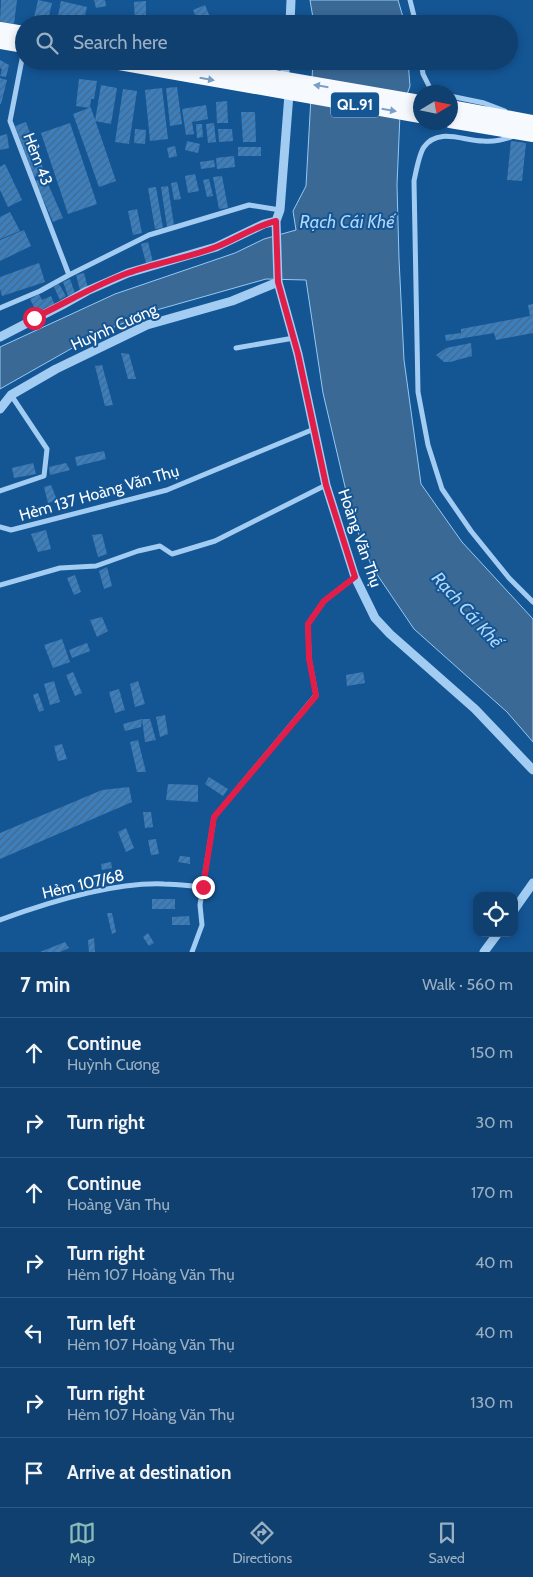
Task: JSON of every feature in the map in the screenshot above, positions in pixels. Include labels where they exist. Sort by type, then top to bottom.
[{"type":"highway","points":[[0,29],[15,32]]},
{"type":"highway","points":[[0,42],[15,46]]},
{"type":"highway","name":"QL.91","points":[[157,70],[413,115]]},
{"type":"highway","name":"QL.91","points":[[231,70],[413,101]]},
{"type":"highway","points":[[458,111],[527,134]]},
{"type":"highway","points":[[458,121],[518,119],[533,122]]},
{"type":"street","points":[[290,15],[291,0]]},
{"type":"street","points":[[410,0],[414,15]]},
{"type":"street","name":"Hẻm 43","points":[[20,70],[10,121],[69,275]]},
{"type":"street","points":[[288,70],[291,81]]},
{"type":"street","points":[[422,70],[428,85]]},
{"type":"street","points":[[0,337],[87,291],[128,273],[216,247],[264,224],[276,221],[280,210],[289,94]]},
{"type":"street","points":[[458,98],[491,105],[518,119]]},
{"type":"street","points":[[527,134],[503,140],[482,142],[448,136],[434,138],[423,148],[414,181],[418,392],[428,445],[442,488],[471,531],[508,578],[533,602]]},
{"type":"street","points":[[0,308],[40,291],[149,235],[249,205],[280,210]]},
{"type":"street","name":"Hoàng Văn Thụ","points":[[276,221],[278,282],[294,338],[326,485],[355,577],[375,618],[390,634],[475,709],[533,770]]},
{"type":"street","name":"Huỳnh Cương","points":[[0,409],[11,395],[56,369],[147,325],[232,301],[278,282]]},
{"type":"street","points":[[236,348],[294,338]]},
{"type":"street","points":[[0,491],[44,476],[47,449],[11,395]]},
{"type":"street","name":"Hẻm 137 Hoàng Văn Thụ","points":[[0,527],[11,530],[167,490],[315,429]]},
{"type":"street","points":[[0,585],[60,568],[96,566],[138,551],[160,546],[172,554],[215,541],[326,485]]},
{"type":"street","points":[[192,952],[202,925],[200,905],[214,817],[316,696],[309,658],[308,624],[324,601],[355,577]]},
{"type":"street","points":[[518,904],[533,883]]},
{"type":"street","name":"Hẻm 107/68","points":[[0,920],[53,902],[117,887],[163,884],[203,887]]},
{"type":"street","points":[[484,952],[495,937]]},
{"type":"water","points":[[310,0],[398,0],[402,15],[312,15]]},
{"type":"water","name":"Rạch Cái Khế","points":[[312,70],[409,70],[410,86],[400,114],[397,185],[399,259],[404,360],[421,484],[462,542],[533,619],[533,742],[507,712],[414,629],[374,570],[364,550],[350,508],[323,393],[306,280],[266,279],[153,311],[97,334],[0,389],[0,347],[115,294],[235,253],[264,239],[296,230],[293,211],[306,186]]},
{"type":"building","points":[[1,0],[17,0],[14,24],[0,22]]},
{"type":"building","points":[[38,0],[52,3],[49,15],[35,15]]},
{"type":"building","points":[[94,0],[105,0],[106,6],[96,8]]},
{"type":"building","points":[[61,1],[87,7],[85,15],[58,15]]},
{"type":"building","points":[[146,1],[146,15],[135,15],[134,2]]},
{"type":"building","points":[[205,5],[209,15],[195,15],[193,10]]},
{"type":"building","points":[[0,60],[9,65],[6,77],[0,76],[2,69],[0,68]]},
{"type":"building","points":[[0,78],[7,80],[1,104],[0,104]]},
{"type":"building","points":[[79,79],[97,81],[94,99],[91,99],[90,108],[76,106]]},
{"type":"building","points":[[101,85],[117,88],[111,124],[95,121]]},
{"type":"building","points":[[177,87],[182,124],[170,126],[166,88]]},
{"type":"building","points":[[162,88],[168,139],[150,141],[145,90]]},
{"type":"building","points":[[123,89],[137,91],[129,144],[115,142]]},
{"type":"building","points":[[227,101],[228,123],[217,123],[216,102]]},
{"type":"building","points":[[206,105],[208,119],[192,122],[194,134],[186,135],[182,109]]},
{"type":"building","points":[[91,108],[116,181],[99,187],[73,114]]},
{"type":"building","points":[[241,112],[255,112],[256,142],[243,142]]},
{"type":"building","points":[[26,122],[45,173],[34,177],[15,126]]},
{"type":"building","points":[[70,123],[97,204],[68,214],[41,133]]},
{"type":"building","points":[[214,123],[216,142],[208,143],[206,124]]},
{"type":"building","points":[[196,124],[202,124],[203,137],[197,138]]},
{"type":"building","points":[[135,129],[146,130],[145,144],[134,143]]},
{"type":"building","points":[[218,129],[232,129],[233,141],[219,142]]},
{"type":"building","points":[[7,134],[9,148],[0,150],[0,136]]},
{"type":"building","points":[[187,141],[200,144],[198,153],[185,150]]},
{"type":"building","points":[[511,141],[526,143],[522,181],[507,180]]},
{"type":"building","points":[[175,146],[177,156],[169,158],[167,148]]},
{"type":"building","points":[[238,147],[261,147],[261,156],[238,156]]},
{"type":"building","points":[[234,156],[235,167],[217,169],[216,158]]},
{"type":"building","points":[[214,160],[215,167],[201,169],[200,162]]},
{"type":"building","points":[[5,164],[22,200],[8,207],[0,190],[0,167]]},
{"type":"building","points":[[195,174],[199,191],[188,193],[185,176]]},
{"type":"building","points":[[222,176],[228,208],[219,209],[213,177]]},
{"type":"building","points":[[45,177],[63,218],[53,222],[35,181]]},
{"type":"building","points":[[209,179],[213,196],[207,197],[203,180]]},
{"type":"building","points":[[177,182],[181,199],[174,200],[171,183]]},
{"type":"building","points":[[168,186],[174,225],[167,227],[161,187]]},
{"type":"building","points":[[156,187],[163,228],[155,229],[148,188]]},
{"type":"building","points":[[137,209],[142,233],[133,235],[128,211]]},
{"type":"building","points":[[10,212],[20,231],[0,239],[0,217]]},
{"type":"building","points":[[24,230],[31,246],[0,261],[0,240]]},
{"type":"building","points":[[148,242],[153,262],[146,263],[141,244]]},
{"type":"building","points":[[39,263],[45,282],[2,296],[0,277]]},
{"type":"building","points":[[84,273],[88,288],[80,290],[76,275]]},
{"type":"building","points":[[70,279],[75,293],[68,296],[63,282]]},
{"type":"building","points":[[59,284],[66,296],[60,300],[54,287]]},
{"type":"building","points":[[39,294],[42,300],[51,296],[55,305],[37,313],[30,299]]},
{"type":"building","points":[[533,304],[533,333],[496,340],[494,333],[446,341],[445,335],[461,333],[461,329],[530,316],[528,305]]},
{"type":"building","points":[[471,343],[472,356],[444,362],[436,355],[446,348]]},
{"type":"building","points":[[121,353],[129,354],[136,379],[128,379]]},
{"type":"building","points":[[102,365],[113,405],[105,406],[95,366]]},
{"type":"building","points":[[104,451],[106,459],[77,466],[75,457]]},
{"type":"building","points":[[33,463],[36,474],[14,478],[12,468]]},
{"type":"building","points":[[66,463],[70,470],[50,475],[49,467]]},
{"type":"building","points":[[51,485],[57,500],[48,503],[44,487]]},
{"type":"building","points":[[46,530],[51,549],[38,552],[31,534]]},
{"type":"building","points":[[102,534],[107,554],[98,557],[92,535]]},
{"type":"building","points":[[107,567],[112,586],[104,589],[99,571]]},
{"type":"building","points":[[75,575],[81,592],[74,595],[67,578]]},
{"type":"building","points":[[102,617],[108,631],[97,637],[90,620]]},
{"type":"building","points":[[62,639],[70,662],[53,668],[44,645]]},
{"type":"building","points":[[87,643],[90,651],[72,658],[69,650]]},
{"type":"building","points":[[73,672],[82,693],[75,696],[66,675]]},
{"type":"building","points":[[363,672],[365,683],[347,686],[346,675]]},
{"type":"building","points":[[54,681],[60,702],[50,705],[44,684]]},
{"type":"building","points":[[138,681],[145,704],[135,707],[130,684]]},
{"type":"building","points":[[119,689],[125,710],[115,713],[109,692]]},
{"type":"building","points":[[38,693],[44,710],[39,712],[33,695]]},
{"type":"building","points":[[165,715],[168,734],[160,737],[156,717]]},
{"type":"building","points":[[142,719],[141,727],[125,731],[123,724]]},
{"type":"building","points":[[142,719],[150,719],[156,740],[145,742]]},
{"type":"building","points":[[138,740],[146,772],[137,772],[130,742]]},
{"type":"building","points":[[62,744],[67,759],[58,761],[54,746]]},
{"type":"building","points":[[209,777],[228,789],[223,796],[205,784]]},
{"type":"building","points":[[168,784],[198,785],[198,802],[166,800]]},
{"type":"building","points":[[129,787],[132,802],[0,859],[0,833],[102,790]]},
{"type":"building","points":[[143,812],[151,812],[153,827],[145,828]]},
{"type":"building","points":[[126,828],[134,848],[126,852],[118,832]]},
{"type":"building","points":[[156,839],[159,854],[151,855],[148,840]]},
{"type":"building","points":[[180,856],[190,857],[190,864],[178,862]]},
{"type":"building","points":[[111,862],[112,868],[102,870],[101,864]]},
{"type":"building","points":[[152,899],[175,899],[175,909],[152,909]]},
{"type":"building","points":[[107,913],[112,913],[116,932],[112,934]]},
{"type":"building","points":[[189,916],[190,925],[172,925],[172,917]]},
{"type":"building","points":[[148,933],[154,943],[149,946],[143,937]]},
{"type":"building","points":[[94,938],[95,952],[89,952],[88,940]]},
{"type":"building","points":[[65,942],[69,948],[60,952],[40,952]]},
{"type":"route","points":[[34,318],[128,273],[216,247],[264,224],[276,221],[278,282],[298,354],[326,485],[355,577],[324,601],[308,624],[309,658],[316,696],[214,817],[203,887]]}]
